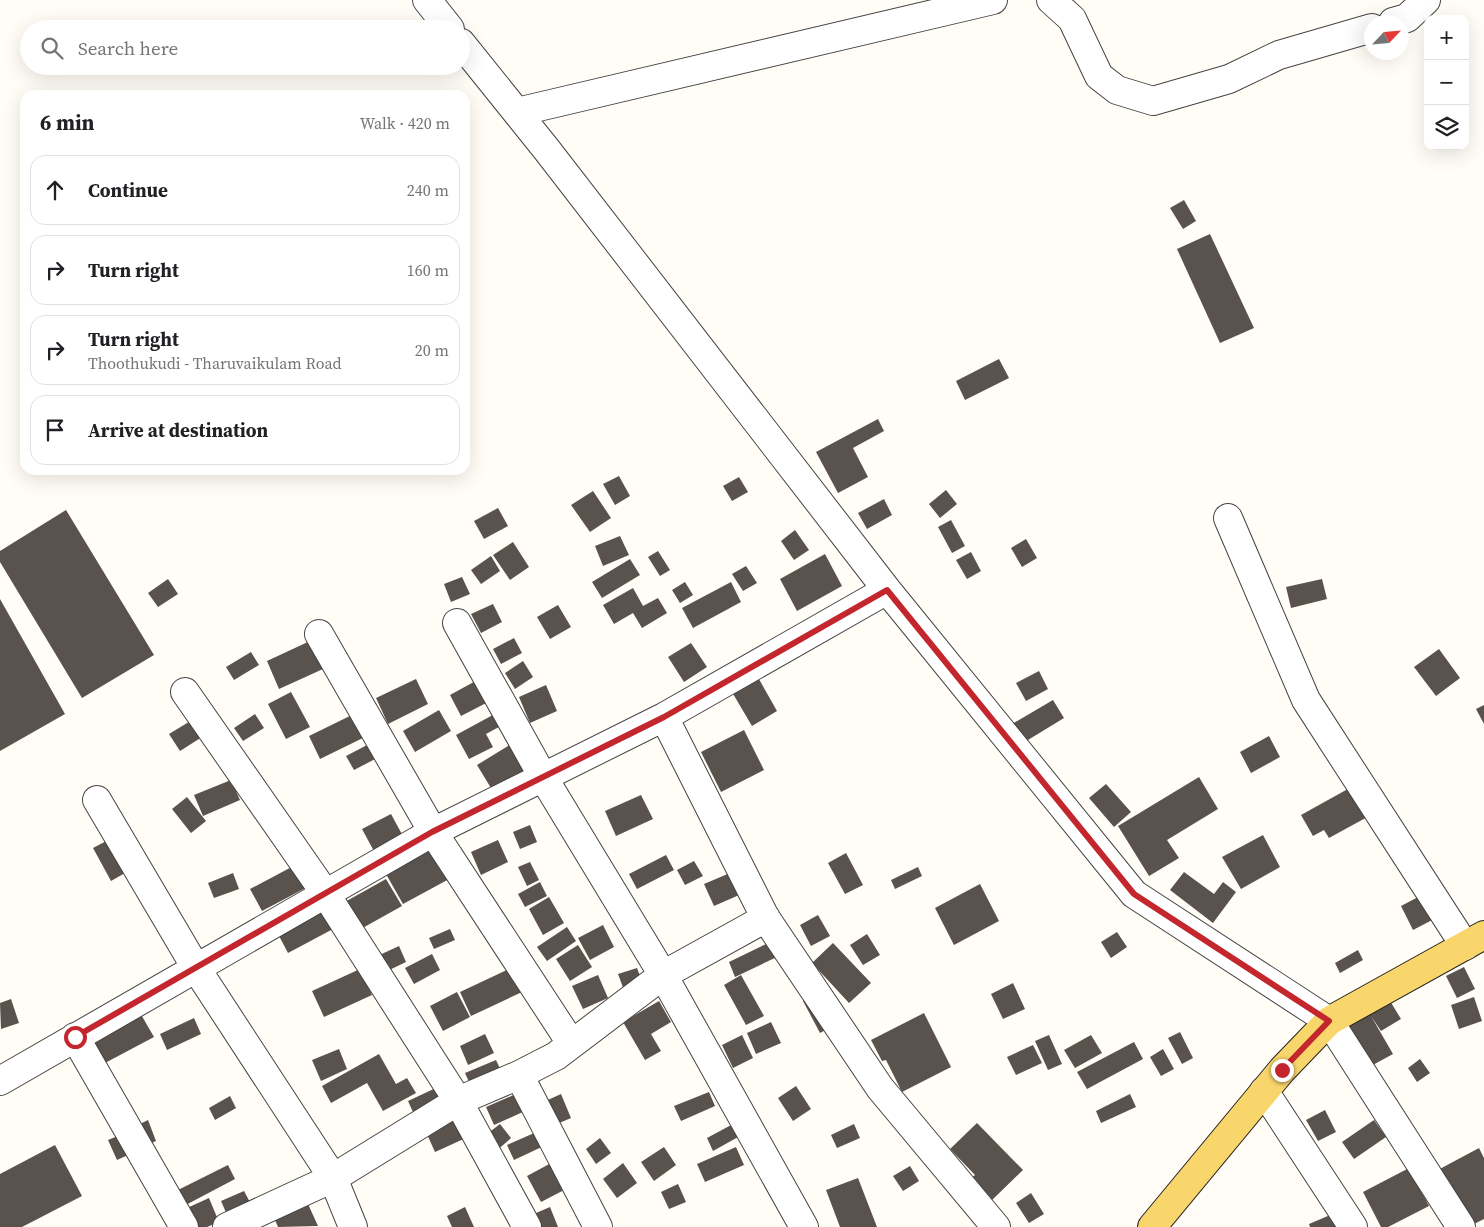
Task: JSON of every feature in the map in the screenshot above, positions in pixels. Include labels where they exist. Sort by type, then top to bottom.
[{"type":"main road","points":[[1152,1227],[1264,1091],[1329,1021],[1474,941]]},
{"type":"street","points":[[427,0],[443,20]]},
{"type":"street","points":[[516,112],[993,0]]},
{"type":"street","points":[[1051,0],[1072,19],[1100,76],[1117,90],[1153,101],[1229,79],[1279,55],[1364,30]]},
{"type":"street","points":[[1409,16],[1426,0]]},
{"type":"street","points":[[470,54],[887,590],[1134,894],[1329,1021],[1461,1227]]},
{"type":"street","points":[[1228,518],[1306,700],[1474,941]]},
{"type":"street","points":[[0,1081],[432,832],[664,717],[887,590]]},
{"type":"street","points":[[457,623],[542,777],[663,975],[804,1227]]},
{"type":"street","points":[[319,634],[432,832],[570,1044]]},
{"type":"street","points":[[185,692],[325,894],[458,1101],[527,1227]]},
{"type":"street","points":[[664,717],[766,918],[880,1088],[996,1227]]},
{"type":"street","points":[[97,800],[196,968],[333,1178],[352,1227]]},
{"type":"street","points":[[227,1227],[333,1178],[458,1101],[519,1075],[556,1056],[663,975],[766,918]]},
{"type":"street","points":[[75,1037],[184,1227]]},
{"type":"street","points":[[519,1075],[598,1227]]},
{"type":"street","points":[[1264,1091],[1354,1227]]},
{"type":"building","points":[[1184,200],[1196,221],[1183,229],[1170,208]]},
{"type":"building","points":[[1210,234],[1254,328],[1220,343],[1177,249]]},
{"type":"building","points":[[999,359],[1009,378],[965,400],[956,381]]},
{"type":"building","points":[[878,419],[884,431],[853,448],[868,477],[838,493],[816,452]]},
{"type":"building","points":[[619,476],[630,496],[615,505],[603,484]]},
{"type":"building","points":[[739,477],[748,492],[732,501],[723,486]]},
{"type":"building","points":[[946,490],[957,504],[940,518],[929,504]]},
{"type":"building","points":[[593,491],[611,518],[590,532],[571,505]]},
{"type":"building","points":[[884,499],[892,515],[867,529],[858,513]]},
{"type":"building","points":[[498,508],[508,526],[484,539],[474,521]]},
{"type":"building","points":[[66,510],[154,655],[82,698],[0,562],[0,551]]},
{"type":"building","points":[[951,520],[965,546],[952,553],[938,527]]},
{"type":"building","points":[[795,530],[809,550],[794,560],[781,541]]},
{"type":"building","points":[[620,536],[629,555],[603,566],[595,546]]},
{"type":"building","points":[[1026,539],[1037,558],[1022,567],[1011,548]]},
{"type":"building","points":[[513,542],[529,567],[510,580],[493,555]]},
{"type":"building","points":[[658,551],[670,570],[660,576],[648,557]]},
{"type":"building","points":[[971,552],[981,571],[967,579],[956,560]]},
{"type":"building","points":[[825,554],[842,586],[797,611],[780,579]]},
{"type":"building","points":[[491,556],[500,571],[481,584],[471,570]]},
{"type":"building","points":[[630,559],[640,575],[602,598],[592,582]]},
{"type":"building","points":[[746,566],[757,583],[743,591],[732,574]]},
{"type":"building","points":[[462,577],[470,594],[451,602],[444,584]]},
{"type":"building","points":[[168,579],[178,594],[158,607],[148,593]]},
{"type":"building","points":[[1322,579],[1327,599],[1291,608],[1286,587]]},
{"type":"building","points":[[685,582],[693,595],[680,603],[672,590]]},
{"type":"building","points":[[731,582],[741,602],[693,628],[682,608]]},
{"type":"building","points":[[633,588],[643,606],[658,598],[667,613],[642,628],[633,613],[614,624],[603,605]]},
{"type":"building","points":[[0,599],[65,714],[0,751]]},
{"type":"building","points":[[493,604],[502,622],[481,633],[471,614]]},
{"type":"building","points":[[558,605],[571,627],[550,639],[537,617]]},
{"type":"building","points":[[514,638],[522,653],[501,664],[493,649]]},
{"type":"building","points":[[310,641],[323,669],[279,689],[267,661]]},
{"type":"building","points":[[691,643],[707,667],[684,682],[668,657]]},
{"type":"building","points":[[1439,649],[1460,678],[1436,696],[1414,667]]},
{"type":"building","points":[[251,652],[259,665],[234,680],[226,667]]},
{"type":"building","points":[[523,661],[533,677],[515,689],[505,673]]},
{"type":"building","points":[[1039,671],[1048,689],[1026,701],[1016,683]]},
{"type":"building","points":[[755,672],[777,711],[752,726],[729,687]]},
{"type":"building","points":[[481,678],[492,700],[461,716],[450,695]]},
{"type":"building","points":[[416,679],[428,704],[388,724],[376,698]]},
{"type":"building","points":[[546,685],[557,711],[530,723],[519,697]]},
{"type":"building","points":[[291,692],[310,727],[286,739],[268,704]]},
{"type":"building","points":[[1053,700],[1064,718],[1023,743],[1012,724]]},
{"type":"building","points":[[1484,705],[1484,724],[1476,709]]},
{"type":"building","points":[[439,710],[451,731],[415,752],[403,731]]},
{"type":"building","points":[[502,710],[508,722],[486,734],[493,747],[469,759],[456,735]]},
{"type":"building","points":[[358,712],[369,735],[320,759],[309,736]]},
{"type":"building","points":[[255,714],[264,728],[243,741],[234,728]]},
{"type":"building","points":[[192,720],[202,737],[180,751],[169,734]]},
{"type":"building","points":[[744,730],[764,770],[721,792],[701,752]]},
{"type":"building","points":[[1269,736],[1280,757],[1251,773],[1240,752]]},
{"type":"building","points":[[371,743],[379,757],[354,770],[346,756]]},
{"type":"building","points":[[513,743],[530,771],[494,793],[477,765]]},
{"type":"building","points":[[1199,777],[1218,809],[1167,840],[1179,858],[1149,876],[1118,826]]},
{"type":"building","points":[[231,780],[240,800],[203,816],[194,795]]},
{"type":"building","points":[[1106,784],[1131,812],[1114,827],[1089,798]]},
{"type":"building","points":[[1355,785],[1371,815],[1329,838],[1324,830],[1313,836],[1301,815]]},
{"type":"building","points":[[641,795],[653,819],[616,836],[605,811]]},
{"type":"building","points":[[187,797],[206,821],[191,833],[172,809]]},
{"type":"building","points":[[391,814],[404,838],[375,853],[362,829]]},
{"type":"building","points":[[530,825],[537,842],[520,849],[513,832]]},
{"type":"building","points":[[1263,835],[1280,867],[1241,889],[1222,857]]},
{"type":"building","points":[[114,837],[132,869],[111,881],[93,848]]},
{"type":"building","points":[[498,840],[508,862],[481,875],[471,852]]},
{"type":"building","points":[[435,848],[451,878],[403,904],[386,874]]},
{"type":"building","points":[[846,853],[863,885],[845,894],[828,863]]},
{"type":"building","points":[[666,855],[674,870],[637,889],[629,874]]},
{"type":"building","points":[[694,861],[703,876],[685,885],[677,870]]},
{"type":"building","points":[[301,862],[313,884],[262,911],[250,889]]},
{"type":"building","points":[[530,862],[539,880],[527,886],[518,867]]},
{"type":"building","points":[[918,867],[922,876],[895,889],[891,880]]},
{"type":"building","points":[[737,870],[746,892],[714,906],[704,884]]},
{"type":"building","points":[[1184,872],[1214,894],[1223,882],[1236,892],[1213,923],[1170,890]]},
{"type":"building","points":[[233,873],[239,889],[214,898],[208,883]]},
{"type":"building","points":[[386,879],[402,906],[359,930],[343,903]]},
{"type":"building","points":[[540,882],[547,896],[525,907],[518,894]]},
{"type":"building","points":[[980,884],[999,921],[954,945],[935,908]]},
{"type":"building","points":[[1424,894],[1436,918],[1413,930],[1401,906]]},
{"type":"building","points":[[549,897],[564,923],[543,935],[529,909]]},
{"type":"building","points":[[323,910],[333,929],[288,953],[278,934]]},
{"type":"building","points":[[818,915],[830,936],[811,946],[800,925]]},
{"type":"building","points":[[603,925],[614,947],[590,960],[578,938]]},
{"type":"building","points":[[567,927],[576,941],[547,961],[537,947]]},
{"type":"building","points":[[450,929],[455,940],[434,949],[429,938]]},
{"type":"building","points":[[1117,932],[1127,947],[1111,958],[1101,942]]},
{"type":"building","points":[[867,934],[880,955],[863,965],[850,945]]},
{"type":"building","points":[[772,941],[779,956],[735,977],[729,962]]},
{"type":"building","points":[[833,943],[871,983],[849,1003],[812,963]]},
{"type":"building","points":[[578,945],[592,967],[570,981],[556,959]]},
{"type":"building","points":[[399,946],[406,962],[381,974],[373,958]]},
{"type":"building","points":[[1358,950],[1363,960],[1340,973],[1335,963]]},
{"type":"building","points":[[432,954],[440,970],[414,984],[405,968]]},
{"type":"building","points":[[1464,967],[1475,989],[1457,998],[1446,976]]},
{"type":"building","points":[[511,968],[522,992],[471,1016],[460,992]]},
{"type":"building","points":[[637,968],[643,984],[624,990],[618,974]]},
{"type":"building","points":[[360,969],[372,995],[324,1017],[312,991]]},
{"type":"building","points":[[598,975],[608,998],[583,1009],[572,986]]},
{"type":"building","points":[[741,975],[764,1016],[746,1025],[724,985]]},
{"type":"building","points":[[1013,983],[1025,1009],[1003,1019],[991,994]]},
{"type":"building","points":[[457,992],[470,1017],[443,1031],[430,1006]]},
{"type":"building","points":[[814,995],[831,1027],[820,1033],[803,1001]]},
{"type":"building","points":[[1387,996],[1401,1019],[1381,1031],[1371,1016],[1393,1054],[1371,1066],[1349,1025],[1371,1014],[1367,1008]]},
{"type":"building","points":[[1474,997],[1482,1021],[1459,1029],[1451,1005]]},
{"type":"building","points":[[11,999],[19,1023],[1,1029],[0,1003]]},
{"type":"building","points":[[659,1001],[671,1022],[651,1034],[661,1051],[645,1060],[623,1022]]},
{"type":"building","points":[[139,1011],[154,1037],[105,1063],[91,1037]]},
{"type":"building","points":[[924,1013],[951,1067],[902,1092],[886,1060],[882,1061],[871,1040]]},
{"type":"building","points":[[194,1018],[201,1034],[167,1050],[160,1034]]},
{"type":"building","points":[[771,1022],[781,1043],[756,1054],[747,1033]]},
{"type":"building","points":[[1180,1032],[1193,1058],[1182,1064],[1168,1038]]},
{"type":"building","points":[[485,1034],[494,1053],[468,1065],[460,1046]]},
{"type":"building","points":[[742,1035],[753,1058],[733,1068],[722,1045]]},
{"type":"building","points":[[1049,1035],[1062,1064],[1048,1070],[1035,1041]]},
{"type":"building","points":[[1091,1035],[1102,1053],[1075,1068],[1064,1050]]},
{"type":"building","points":[[1134,1042],[1143,1059],[1087,1089],[1077,1072]]},
{"type":"building","points":[[1033,1045],[1042,1063],[1016,1075],[1007,1057]]},
{"type":"building","points":[[339,1049],[347,1069],[321,1081],[312,1060]]},
{"type":"building","points":[[1163,1049],[1174,1069],[1161,1076],[1150,1057]]},
{"type":"building","points":[[379,1054],[396,1084],[407,1078],[416,1093],[383,1111],[367,1083],[331,1103],[322,1086]]},
{"type":"building","points":[[1420,1059],[1430,1073],[1417,1082],[1408,1068]]},
{"type":"building","points":[[496,1060],[504,1077],[473,1091],[465,1073]]},
{"type":"building","points":[[440,1086],[449,1106],[417,1121],[408,1101]]},
{"type":"building","points":[[796,1086],[811,1109],[793,1121],[778,1098]]},
{"type":"building","points":[[709,1092],[715,1106],[681,1121],[674,1106]]},
{"type":"building","points":[[518,1093],[525,1111],[494,1125],[486,1107]]},
{"type":"building","points":[[561,1094],[571,1118],[550,1127],[539,1104]]},
{"type":"building","points":[[1130,1094],[1136,1107],[1101,1123],[1096,1111]]},
{"type":"building","points":[[230,1096],[236,1108],[215,1120],[209,1108]]},
{"type":"building","points":[[1325,1110],[1336,1132],[1318,1141],[1306,1120]]},
{"type":"building","points":[[458,1117],[468,1137],[435,1152],[426,1132]]},
{"type":"building","points":[[148,1120],[156,1141],[145,1146],[136,1126]]},
{"type":"building","points":[[1374,1120],[1386,1137],[1354,1159],[1342,1142]]},
{"type":"building","points":[[977,1123],[1023,1170],[991,1201],[970,1179],[975,1175],[950,1149]]},
{"type":"building","points":[[500,1124],[511,1138],[495,1152],[483,1137]]},
{"type":"building","points":[[733,1124],[740,1136],[713,1151],[707,1138]]},
{"type":"building","points":[[854,1124],[860,1138],[837,1148],[831,1135]]},
{"type":"building","points":[[541,1130],[548,1144],[514,1160],[507,1145]]},
{"type":"building","points":[[120,1135],[128,1155],[117,1160],[108,1140]]},
{"type":"building","points":[[600,1138],[611,1153],[596,1164],[586,1149]]},
{"type":"building","points":[[55,1145],[82,1196],[22,1227],[0,1227],[0,1174]]},
{"type":"building","points":[[664,1147],[676,1165],[654,1181],[641,1162]]},
{"type":"building","points":[[736,1147],[744,1165],[705,1182],[697,1164]]},
{"type":"building","points":[[1479,1148],[1484,1158],[1484,1219],[1468,1227],[1436,1171]]},
{"type":"building","points":[[553,1162],[568,1188],[541,1202],[527,1176]]},
{"type":"building","points":[[623,1163],[637,1183],[617,1198],[603,1179]]},
{"type":"building","points":[[228,1165],[235,1179],[180,1208],[172,1193]]},
{"type":"building","points":[[910,1166],[919,1181],[903,1191],[893,1176]]},
{"type":"building","points":[[1409,1168],[1429,1206],[1388,1227],[1381,1227],[1363,1192]]},
{"type":"building","points":[[858,1178],[877,1227],[840,1227],[826,1190]]},
{"type":"building","points":[[678,1184],[686,1202],[669,1209],[661,1192]]},
{"type":"building","points":[[244,1191],[252,1206],[228,1217],[221,1201]]},
{"type":"building","points":[[1031,1193],[1044,1214],[1029,1223],[1016,1203]]},
{"type":"building","points":[[209,1198],[219,1222],[207,1227],[196,1227],[187,1208]]},
{"type":"building","points":[[308,1204],[318,1226],[278,1227],[275,1220]]},
{"type":"building","points":[[465,1207],[474,1227],[452,1227],[447,1216]]},
{"type":"building","points":[[550,1207],[558,1227],[533,1227],[529,1216]]},
{"type":"building","points":[[1342,1210],[1348,1227],[1310,1227],[1309,1224]]},
{"type":"route","points":[[75,1037],[432,832],[664,717],[887,590],[1134,894],[1329,1021],[1282,1070]]}]
